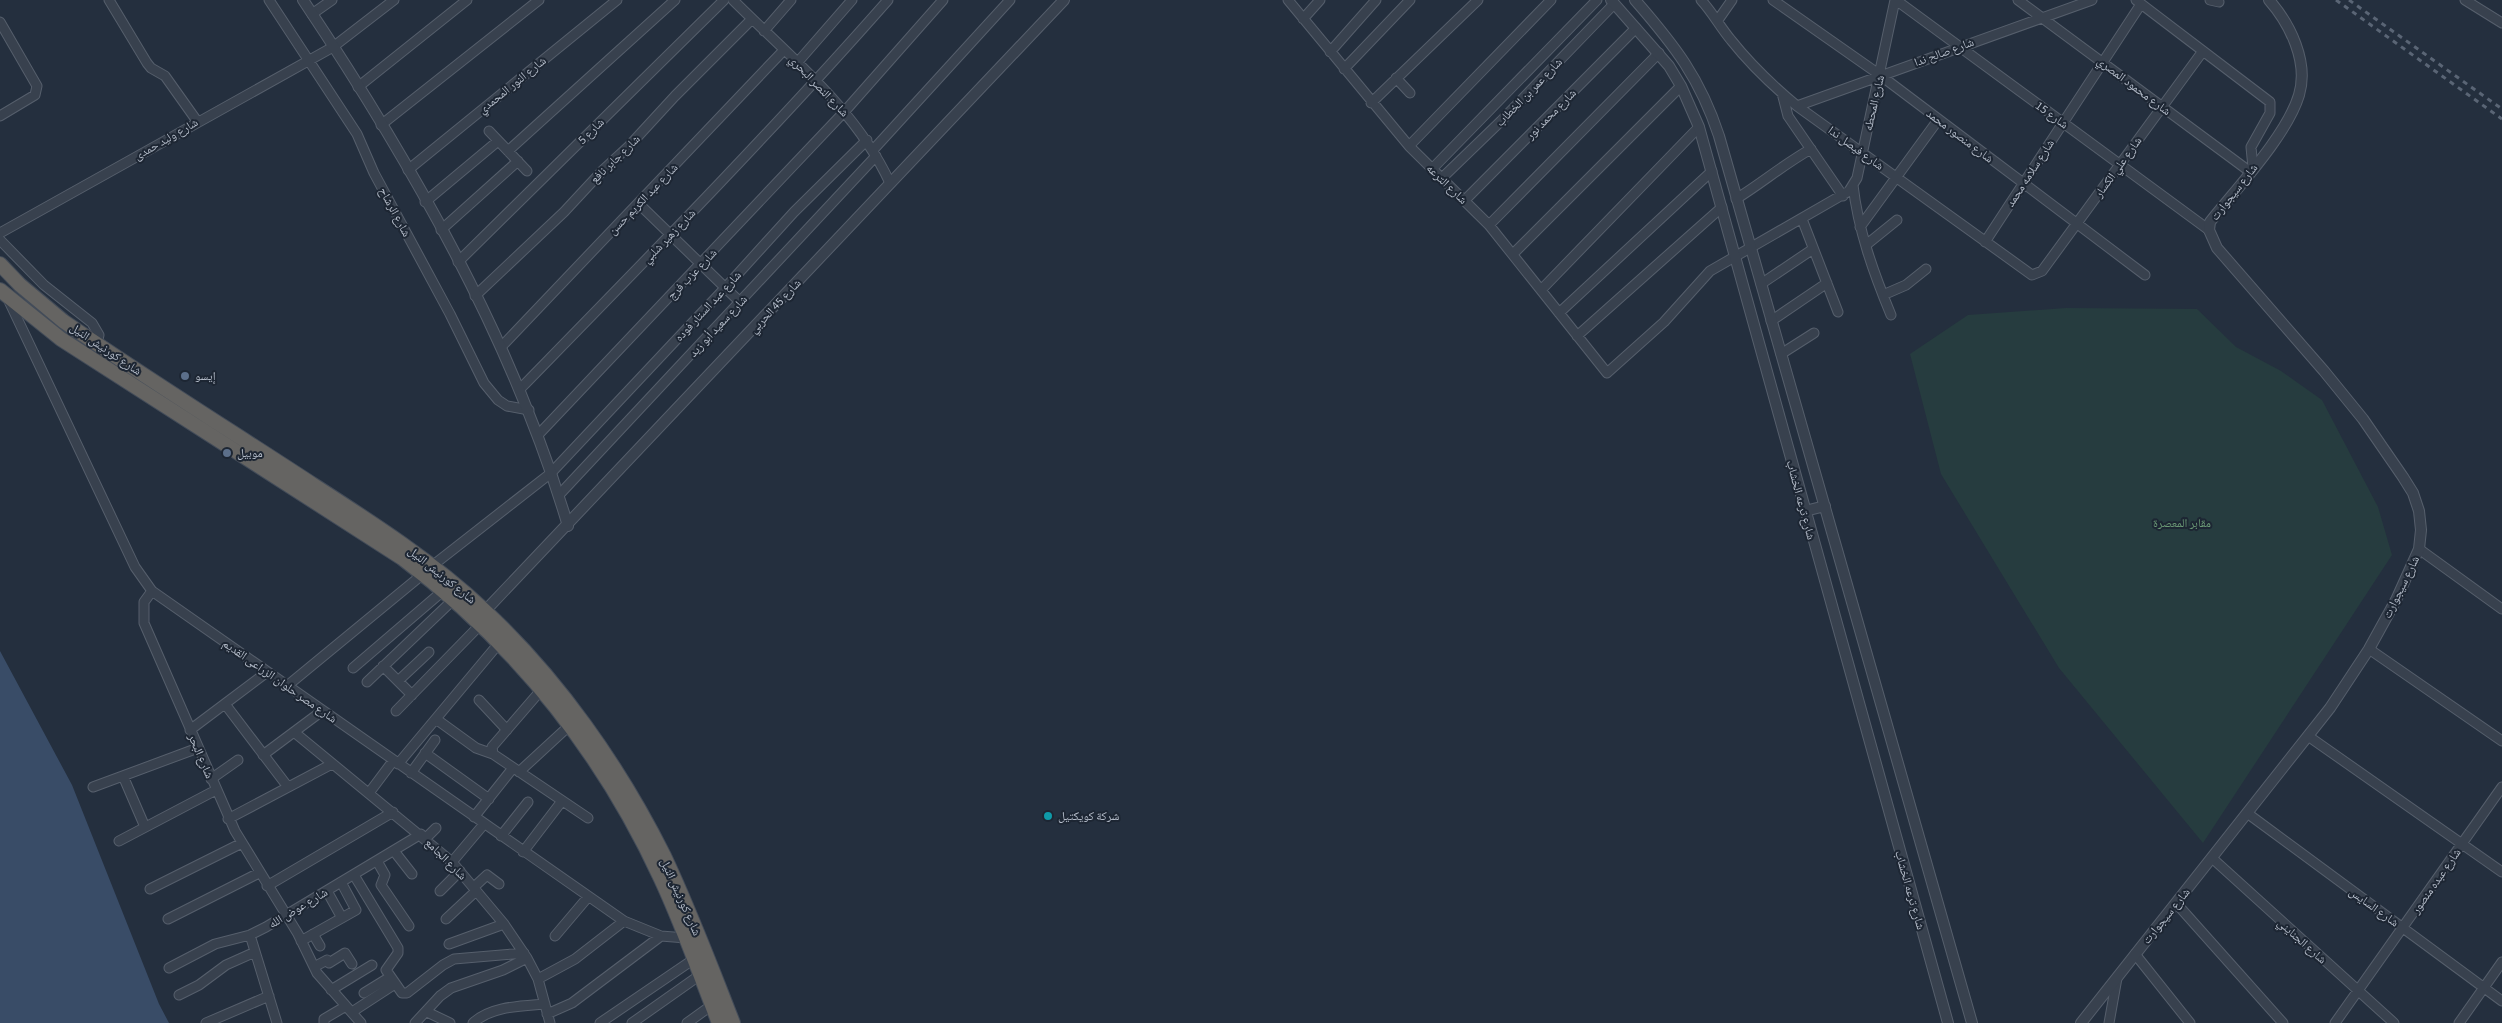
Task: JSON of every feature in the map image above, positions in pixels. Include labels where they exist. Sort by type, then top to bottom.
[{"type":"highway","name":"شارع كورنيش النيل","points":[[0,264],[41,304],[97,344],[357,513],[483,617],[544,674],[597,743],[651,832],[681,894],[733,1023]]},
{"type":"highway","name":"شارع كورنيش النيل","points":[[3,293],[61,338],[382,544],[427,570],[449,594],[483,617],[500,642],[542,689],[570,725],[601,769],[633,823],[662,880],[719,1023]]},
{"type":"street","points":[[109,0],[147,63],[151,68],[166,76],[197,121]]},
{"type":"street","name":"شارع الرشاح","points":[[268,0],[358,134],[374,173],[450,314],[484,383],[498,400],[507,406],[529,410]]},
{"type":"street","points":[[303,0],[408,170],[502,346],[529,410],[568,526]]},
{"type":"street","points":[[312,14],[332,0]]},
{"type":"street","name":"شارع وليد حمدى","points":[[0,233],[332,47],[394,0]]},
{"type":"street","points":[[358,88],[467,0]]},
{"type":"street","points":[[381,125],[539,0]]},
{"type":"street","name":"شارع النور المحمدي","points":[[408,170],[617,0]]},
{"type":"street","points":[[508,151],[675,0]]},
{"type":"street","name":"شارع 5","points":[[458,262],[724,0]]},
{"type":"street","points":[[764,31],[792,0]]},
{"type":"street","points":[[796,63],[852,0]]},
{"type":"street","name":"شارع زهير شلبي","points":[[520,388],[671,235],[816,82],[888,0]]},
{"type":"street","name":"شارع عزب فرج","points":[[538,435],[844,111],[943,0]]},
{"type":"street","name":"شارع سعيد أبو زيد","points":[[559,495],[740,302],[1010,0]]},
{"type":"street","name":"شارع 45 الحربي","points":[[483,617],[1064,0]]},
{"type":"street","name":"شارع الترعه","points":[[1288,0],[1371,103],[1432,169],[1465,200],[1513,254],[1603,370]]},
{"type":"street","points":[[1303,19],[1320,0]]},
{"type":"street","points":[[1330,52],[1376,0]]},
{"type":"street","points":[[1344,69],[1410,0]]},
{"type":"street","points":[[1371,103],[1478,0]]},
{"type":"street","points":[[1410,146],[1551,0]]},
{"type":"street","points":[[1432,169],[1597,0]]},
{"type":"street","name":"شارع ترعه الخشاب","points":[[1635,0],[1670,40],[1699,86],[1719,136],[1972,1023]]},
{"type":"street","name":"شارع فيصل ندا","points":[[1701,0],[1718,20],[1733,43],[1797,106],[2030,274]]},
{"type":"street","points":[[1718,20],[1732,0]]},
{"type":"street","name":"شارع منصور محمد","points":[[1773,0],[1880,75],[2145,275]]},
{"type":"street","name":"شارع محمود المصري","points":[[2018,0],[2162,107],[2251,170]]},
{"type":"street","name":"شارع صالح ندا","points":[[1797,106],[2092,0]]},
{"type":"street","name":"شارع سيجوارت","points":[[2081,1023],[2308,736],[2369,649],[2396,600],[2419,549],[2421,530],[2419,512],[2413,494],[2403,477],[2363,420],[2330,378],[2217,248],[2208,230],[2210,222],[2272,144],[2294,110],[2300,93],[2302,76],[2294,38],[2282,15],[2270,0]]},
{"type":"street","points":[[2465,0],[2502,23]]},
{"type":"street","name":"شارع المحطه","points":[[1603,370],[1607,373],[1611,371],[1670,316],[1701,279],[1843,196],[1853,185],[1899,1]]},
{"type":"street","name":"شارع 15","points":[[1899,1],[1958,47],[2208,230]]},
{"type":"street","name":"شارع النصر البحري","points":[[738,2],[752,20],[844,111],[867,140],[890,183]]},
{"type":"street","name":"شارع ترعه الخشاب","points":[[1612,2],[1659,53],[1682,86],[1699,127],[1804,511],[1948,1023]]},
{"type":"street","name":"شارع عمر بن الخطاب","points":[[1442,178],[1500,121],[1612,2]]},
{"type":"street","points":[[2138,2],[2270,102],[2271,110],[2251,147],[2251,170]]},
{"type":"street","name":"شارع سلامه محمد","points":[[1985,242],[2102,62],[2138,2]]},
{"type":"street","name":"شارع جابر نافع","points":[[475,296],[564,212],[602,170],[639,136],[675,96],[752,20]]},
{"type":"street","points":[[0,22],[37,86],[35,94],[0,116]]},
{"type":"street","name":"شارع محمد نور","points":[[1465,200],[1636,28]]},
{"type":"street","name":"شارع عبد الكريم حسن","points":[[502,346],[784,50]]},
{"type":"street","name":"شارع علي الكسار","points":[[2030,274],[2035,276],[2040,273],[2203,51]]},
{"type":"street","points":[[1489,226],[1659,53]]},
{"type":"street","points":[[1396,78],[1410,92]]},
{"type":"street","points":[[1513,254],[1682,86]]},
{"type":"street","points":[[1782,93],[1788,116],[1843,196]]},
{"type":"street","points":[[1860,227],[1938,120]]},
{"type":"street","points":[[1542,290],[1699,127]]},
{"type":"street","points":[[489,131],[527,171]]},
{"type":"street","name":"شارع عبد الستار فوده","points":[[287,686],[427,570],[551,473],[794,212],[867,140]]},
{"type":"street","points":[[426,202],[498,141]]},
{"type":"street","points":[[1736,199],[1771,178],[1781,166],[1811,149]]},
{"type":"street","points":[[441,230],[518,161]]},
{"type":"street","points":[[1559,313],[1712,171]]},
{"type":"street","points":[[1853,185],[1860,227],[1883,295],[1892,315]]},
{"type":"street","points":[[639,204],[740,302]]},
{"type":"street","points":[[1577,336],[1722,207]]},
{"type":"street","points":[[1802,220],[1838,312]]},
{"type":"street","points":[[1866,245],[1897,220]]},
{"type":"street","points":[[0,240],[44,285],[92,323],[99,335],[97,344]]},
{"type":"street","points":[[1761,284],[1814,249]]},
{"type":"street","points":[[1883,295],[1906,284],[1926,269]]},
{"type":"street","points":[[1771,321],[1827,283]]},
{"type":"street","name":"شارع مصر حلوان الزراعى القديم","points":[[3,293],[135,567],[152,591],[624,921],[660,936],[686,938]]},
{"type":"street","points":[[1781,354],[1814,333]]},
{"type":"street","points":[[1804,511],[1825,506]]},
{"type":"street","points":[[2419,549],[2502,609]]},
{"type":"street","name":"شارع البحر","points":[[152,591],[144,602],[144,623],[228,819],[286,915],[314,967],[331,990],[361,1023]]},
{"type":"street","points":[[367,682],[449,594]]},
{"type":"street","points":[[353,668],[449,594]]},
{"type":"street","points":[[396,711],[483,617]]},
{"type":"street","points":[[369,794],[395,762],[436,719],[500,642]]},
{"type":"street","points":[[2369,649],[2502,742]]},
{"type":"street","points":[[398,681],[429,652]]},
{"type":"street","points":[[383,666],[412,695]]},
{"type":"street","points":[[190,730],[267,672]]},
{"type":"street","points":[[493,754],[490,749],[542,689]]},
{"type":"street","points":[[479,700],[507,730]]},
{"type":"street","points":[[225,704],[288,787]]},
{"type":"street","points":[[263,755],[322,711]]},
{"type":"street","points":[[436,719],[476,748],[493,754],[588,818]]},
{"type":"street","points":[[474,817],[516,770],[570,725]]},
{"type":"street","name":"شارع الجامع","points":[[294,732],[369,794],[424,836],[460,871],[504,924],[525,955],[538,979],[547,1017]]},
{"type":"street","points":[[2308,736],[2502,872]]},
{"type":"street","points":[[411,773],[434,740]]},
{"type":"street","points":[[93,787],[198,748]]},
{"type":"street","points":[[425,753],[489,799]]},
{"type":"street","points":[[211,779],[238,760]]},
{"type":"street","points":[[228,819],[332,764]]},
{"type":"street","points":[[123,776],[145,827]]},
{"type":"street","name":"شارع عبده منصور","points":[[2335,1023],[2502,787]]},
{"type":"street","points":[[118,841],[216,790]]},
{"type":"street","points":[[523,852],[562,801]]},
{"type":"street","points":[[501,836],[528,802]]},
{"type":"street","points":[[267,886],[393,812]]},
{"type":"street","name":"شارع السايس","points":[[2247,813],[2502,1001]]},
{"type":"street","points":[[452,862],[484,824]]},
{"type":"street","name":"شارع عوض الله","points":[[169,968],[215,944],[250,935],[394,850],[424,836],[436,828]]},
{"type":"street","points":[[150,889],[242,843]]},
{"type":"street","points":[[394,850],[412,874]]},
{"type":"street","name":"شارع الجنايني","points":[[2212,858],[2394,1023]]},
{"type":"street","points":[[377,861],[385,875],[381,885],[409,926]]},
{"type":"street","points":[[440,891],[460,871]]},
{"type":"street","points":[[168,919],[259,873]]},
{"type":"street","points":[[354,874],[380,913],[398,948],[398,953],[387,969],[393,981],[404,994],[442,965],[454,959],[525,955]]},
{"type":"street","points":[[446,919],[488,875],[499,884]]},
{"type":"street","points":[[301,941],[355,911],[356,908],[341,882]]},
{"type":"street","points":[[327,891],[342,918]]},
{"type":"street","points":[[555,936],[588,897]]},
{"type":"street","points":[[2176,903],[2283,1023]]},
{"type":"street","points":[[538,979],[575,959],[624,921]]},
{"type":"street","points":[[449,944],[504,924]]},
{"type":"street","points":[[314,934],[320,946]]},
{"type":"street","points":[[250,935],[277,1023]]},
{"type":"street","points":[[474,1023],[483,1016],[498,1011],[547,1017],[572,1003],[660,936]]},
{"type":"street","points":[[178,995],[199,985],[226,965],[255,952]]},
{"type":"street","points":[[314,967],[326,960],[329,963],[345,953],[352,964]]},
{"type":"street","points":[[2135,954],[2190,1023]]},
{"type":"street","points":[[415,1023],[440,996],[451,988],[503,970],[525,955]]},
{"type":"street","points":[[600,1023],[694,958]]},
{"type":"street","points":[[2459,1023],[2502,962]]},
{"type":"street","points":[[331,990],[372,965]]},
{"type":"street","points":[[632,1023],[700,975]]},
{"type":"street","points":[[2109,1023],[2116,978]]},
{"type":"street","points":[[364,993],[393,981]]},
{"type":"street","points":[[324,1023],[324,1018],[349,1009],[393,981]]},
{"type":"street","points":[[206,1023],[269,996]]},
{"type":"street","points":[[687,1023],[712,1005]]},
{"type":"street","points":[[427,1012],[450,1023]]},
{"type":"green space","name":"مقابر المعصرة","points":[[2066,308],[2197,309],[2236,347],[2281,371],[2322,400],[2378,507],[2392,555],[2203,843],[2059,668],[1941,474],[1910,354],[1968,315]]},
{"type":"water","points":[[0,651],[72,785],[159,1004],[169,1023],[0,1023]]},
{"type":"railway","points":[[2336,0],[2502,119]]},
{"type":"railway","points":[[2349,0],[2502,109]]},
{"type":"place","name":"إيسو","points":[[185,376]]},
{"type":"place","name":"موبيل","points":[[227,453]]},
{"type":"place","name":"شركة كويكتيل","points":[[1048,816]]}]
